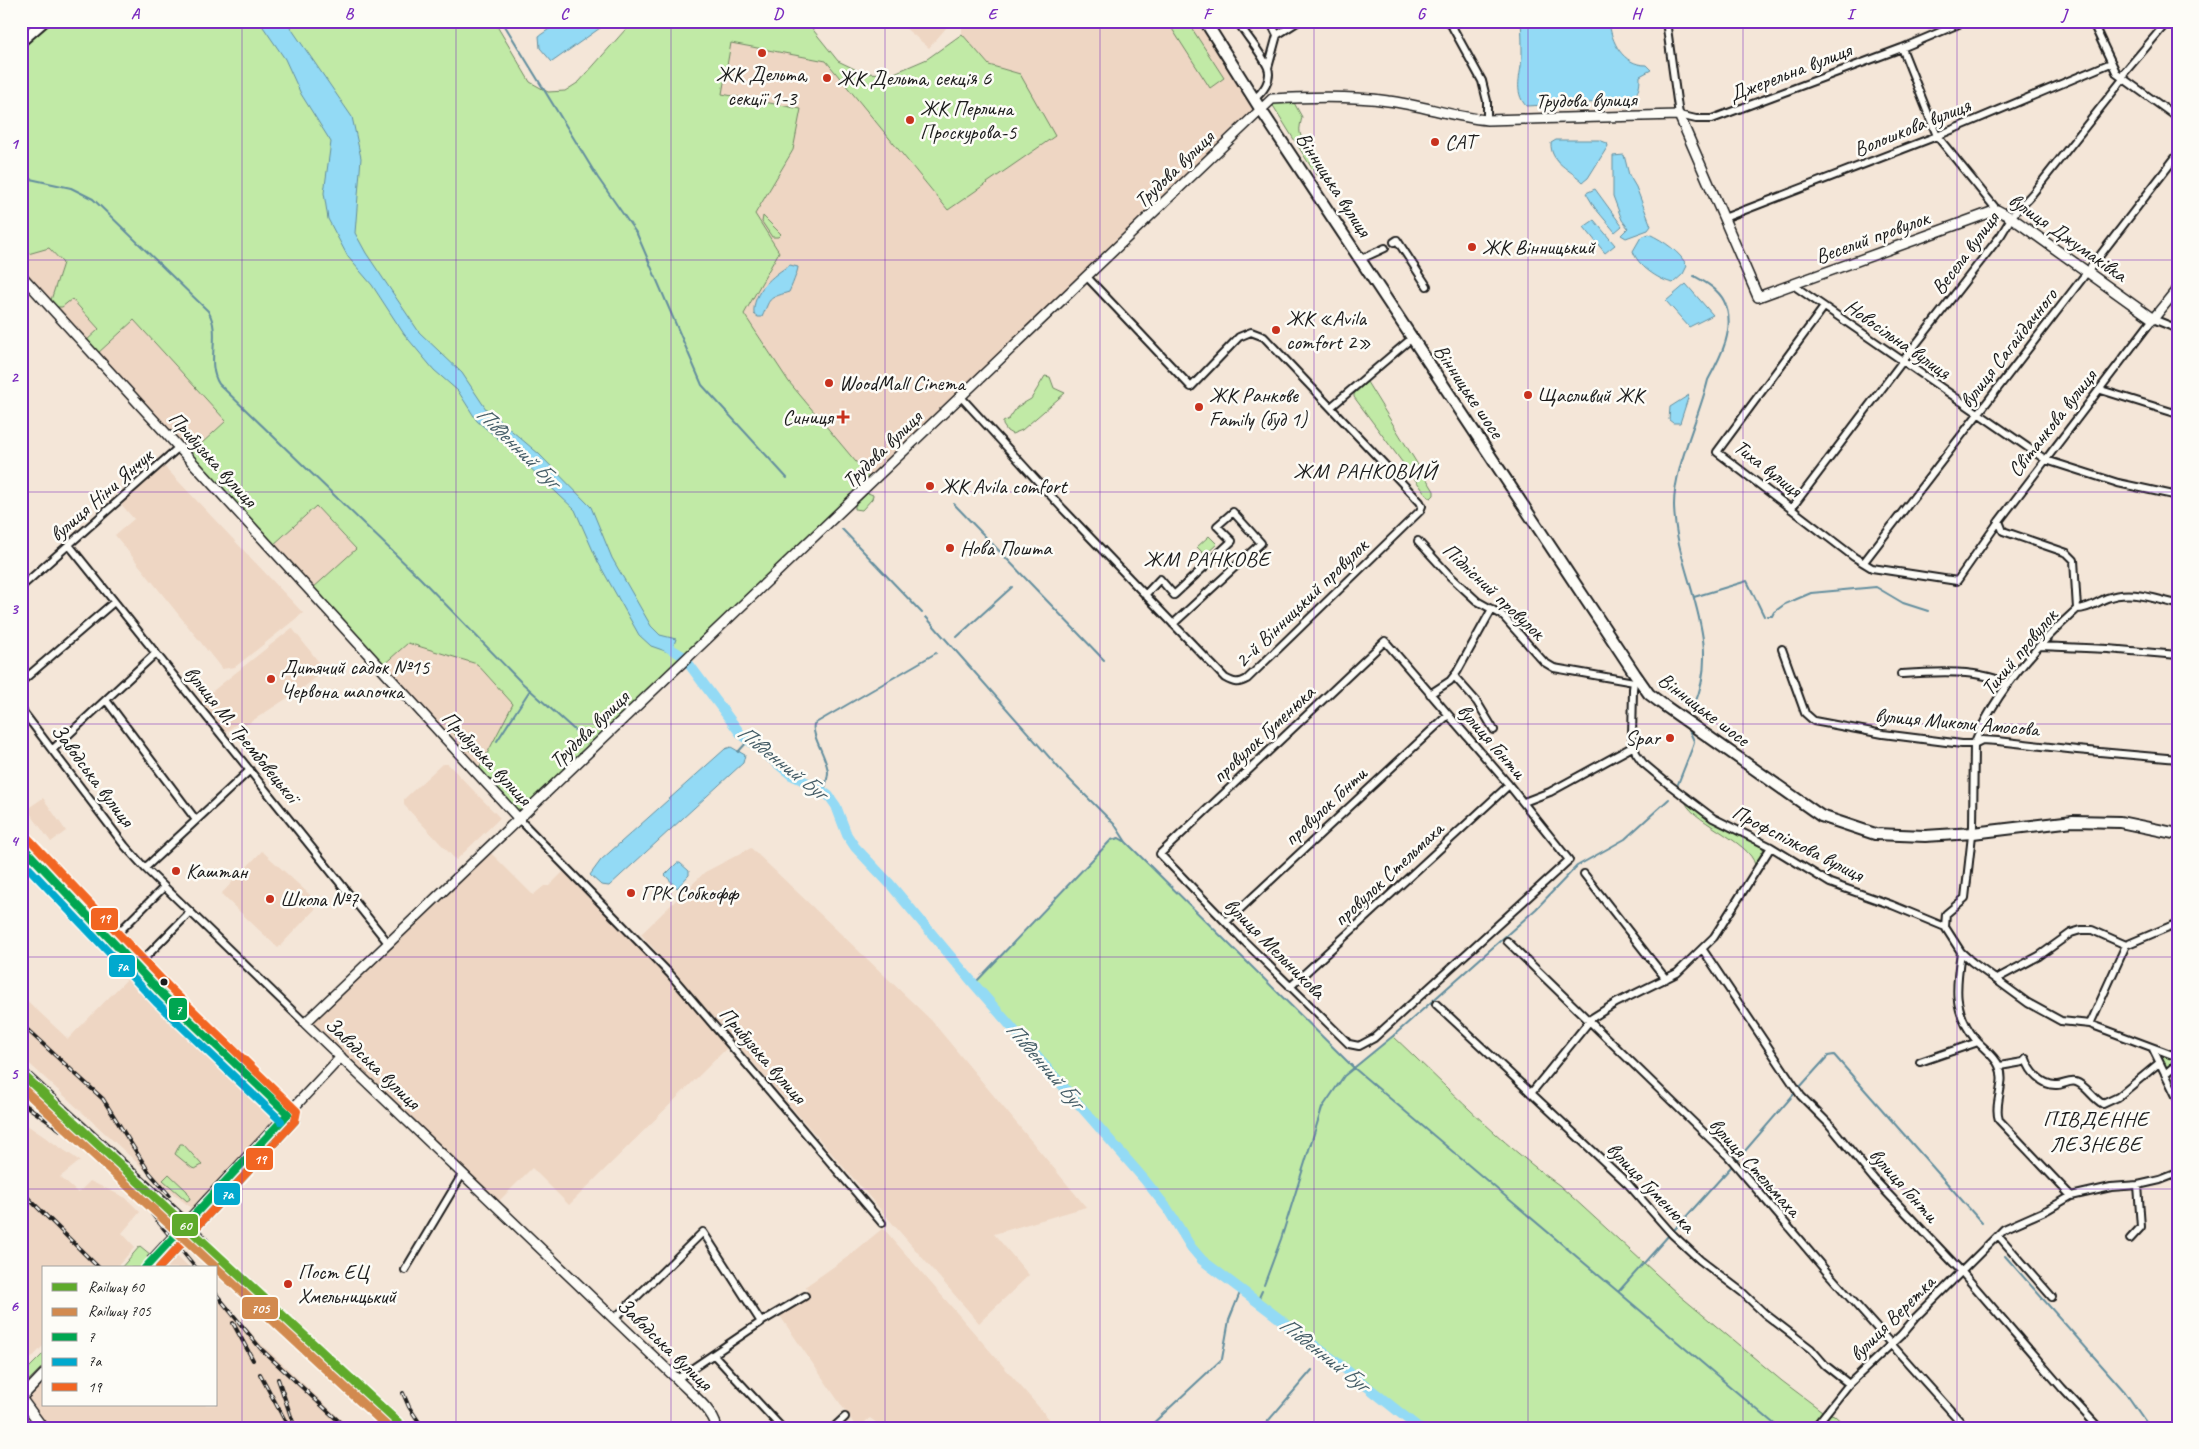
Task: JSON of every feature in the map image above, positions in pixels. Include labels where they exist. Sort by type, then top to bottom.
[{"type":"main road","points":[[21,41],[44,21]]},
{"type":"main road","name":"Вінницька вулиця","points":[[1205,21],[1261,110],[1374,280]]},
{"type":"main road","name":"Вінницьке шосе","points":[[1374,280],[1636,681],[1664,706],[1821,816],[1875,834],[1899,836],[1972,833],[2073,821],[2120,822],[2178,834]]},
{"type":"street","points":[[1237,21],[1268,70]]},
{"type":"street","points":[[1254,99],[1267,84],[1268,70],[1277,35],[1270,21]]},
{"type":"street","points":[[1277,35],[1299,21]]},
{"type":"street","points":[[1449,21],[1482,82],[1487,101],[1487,120]]},
{"type":"street","points":[[1679,21],[1666,23],[1679,115],[1724,218]]},
{"type":"street","name":"Джерельна вулиця","points":[[1679,115],[1696,119],[1712,119],[1902,48],[1966,21]]},
{"type":"street","points":[[2092,21],[2117,74],[2178,118]]},
{"type":"street","name":"Весела вулиця","points":[[1791,509],[2001,235],[2012,218],[2034,193],[2123,79],[2124,73],[2168,21]]},
{"type":"street","name":"вулиця Джумаківка","points":[[1902,48],[1937,136],[1997,210],[2012,218],[2153,319],[2178,329]]},
{"type":"street","name":"Волошкова вулиця","points":[[1724,218],[1937,136],[2111,63]]},
{"type":"street","name":"Трудова вулиця","points":[[306,1023],[1272,99],[1300,97],[1387,100],[1460,117],[1487,120],[1679,115]]},
{"type":"street","name":"вулиця Сагайдачного","points":[[1864,562],[2178,154]]},
{"type":"street","name":"Веселий провулок","points":[[1724,218],[1758,297],[1997,210]]},
{"type":"street","points":[[1394,242],[1397,240],[1427,286]]},
{"type":"street","points":[[1361,259],[1385,248]]},
{"type":"street","name":"Прибузька вулиця","points":[[21,275],[520,820],[670,974],[882,1223]]},
{"type":"street","name":"2-й Вінницький провулок","points":[[961,397],[1063,509],[1173,624],[1233,683],[1247,680],[1420,511],[1422,506],[1420,502],[1264,337],[1251,332],[1239,337],[1191,386],[1087,277]]},
{"type":"street","name":"Новосільна вулиця","points":[[1792,285],[2046,460],[2118,483],[2178,496]]},
{"type":"street","name":"Світанкова вулиця","points":[[1957,581],[2046,460],[2178,288]]},
{"type":"street","name":"Тиха вулиця","points":[[1824,307],[1717,452],[1854,558],[1872,568],[1957,581]]},
{"type":"street","points":[[1331,407],[1412,338]]},
{"type":"street","points":[[2101,390],[2178,414]]},
{"type":"street","name":"вулиця Ніни Янчук","points":[[21,587],[179,447]]},
{"type":"street","points":[[1145,595],[1160,579],[1174,595],[1232,541],[1217,526],[1233,512],[1261,542],[1173,624]]},
{"type":"street","points":[[2000,521],[2003,531],[2067,553],[2074,560],[2077,609],[2083,609],[2107,598],[2128,594],[2178,604]]},
{"type":"street","name":"Підлісний провулок","points":[[1418,541],[1450,576],[1477,601],[1502,615],[1544,662],[1554,668],[1636,681]]},
{"type":"street","name":"вулиця М. Трембовецької","points":[[69,545],[389,944]]},
{"type":"street","points":[[21,682],[114,602]]},
{"type":"street","points":[[1430,694],[1454,676],[1469,653],[1492,609]]},
{"type":"street","name":"Тихий провулок","points":[[1974,744],[1996,702],[2008,685],[2040,646],[2077,609]]},
{"type":"street","name":"провулок Гуменюка","points":[[1160,854],[1385,641],[1389,646]]},
{"type":"street","name":"вулиця Гонти","points":[[1374,1038],[1568,860],[1524,802],[1389,646]]},
{"type":"street","points":[[2040,646],[2178,655]]},
{"type":"street","name":"вулиця Миколи Амосова","points":[[1782,649],[1805,713],[1814,721],[1883,734],[1974,744],[1982,740],[1998,741],[2077,750],[2178,758]]},
{"type":"street","points":[[52,750],[156,653]]},
{"type":"street","points":[[1902,674],[1927,672],[1967,674],[1994,678],[2008,685]]},
{"type":"street","points":[[1454,676],[1477,702],[1494,730]]},
{"type":"street","points":[[1524,802],[1550,792],[1634,746],[1632,737],[1636,681]]},
{"type":"street","points":[[106,700],[196,820]]},
{"type":"street","name":"Заводська вулиця","points":[[21,709],[125,846],[145,868],[677,1379],[702,1405],[715,1421],[717,1428]]},
{"type":"street","name":"провулок Гонти","points":[[1226,922],[1448,715]]},
{"type":"street","points":[[1974,744],[1972,833],[1965,898],[1946,914],[1945,928],[1961,952],[2028,1003],[2061,1021],[2090,1024],[2178,1057]]},
{"type":"street","name":"Профспілкова вулиця","points":[[1634,746],[1643,763],[1714,818],[1771,847],[1830,883],[1892,905],[1945,928]]},
{"type":"street","points":[[145,868],[250,770]]},
{"type":"street","name":"провулок Стельмаха","points":[[1290,987],[1509,785]]},
{"type":"street","points":[[21,845],[110,941],[288,1114]]},
{"type":"street","points":[[1532,1092],[1591,1021],[1616,1003],[1677,973],[1703,950],[1714,938],[1771,847]]},
{"type":"street","name":"вулиця Мельникова","points":[[1160,854],[1290,987],[1349,1044],[1359,1046],[1374,1038]]},
{"type":"street","points":[[1584,874],[1666,979]]},
{"type":"street","points":[[110,941],[164,887]]},
{"type":"street","points":[[136,967],[190,912]]},
{"type":"street","points":[[2090,1024],[2126,945],[2178,923]]},
{"type":"street","points":[[1996,979],[2039,956],[2071,933],[2081,930],[2092,930],[2126,945]]},
{"type":"street","name":"вулиця Стельмаха","points":[[1507,941],[1729,1157],[1826,1271],[1966,1428]]},
{"type":"street","name":"вулиця Гонти","points":[[1703,950],[1802,1096],[1823,1118],[1874,1180],[1961,1271],[2099,1428]]},
{"type":"street","points":[[1961,952],[1955,987],[1959,1011],[1968,1030],[2000,1066],[2001,1090],[1996,1113],[1999,1120],[2071,1196]]},
{"type":"street","name":"вулиця Гуменюка","points":[[1436,1004],[1628,1184],[1672,1234],[1700,1260],[1811,1349],[1825,1365],[1849,1384]]},
{"type":"street","points":[[1920,1062],[1978,1042]]},
{"type":"street","points":[[2153,1048],[2178,1100]]},
{"type":"street","points":[[148,1264],[341,1057]]},
{"type":"street","points":[[2000,1066],[2023,1062],[2026,1059],[2038,1078],[2047,1084],[2057,1085],[2073,1081],[2079,1083],[2096,1100],[2103,1104],[2118,1097],[2159,1063]]},
{"type":"street","points":[[2165,1074],[2178,1063]]},
{"type":"street","points":[[405,1270],[463,1173]]},
{"type":"street","name":"вулиця Веретка","points":[[1814,1428],[1849,1384],[2004,1229],[2047,1210],[2071,1196],[2111,1187],[2138,1185],[2178,1174]]},
{"type":"street","points":[[2130,1238],[2141,1227],[2138,1185]]},
{"type":"street","points":[[614,1319],[703,1232],[762,1322]]},
{"type":"street","points":[[1998,1235],[2052,1297]]},
{"type":"street","points":[[677,1379],[762,1322],[805,1296]]},
{"type":"street","points":[[714,1355],[782,1428]]},
{"type":"street","points":[[42,1376],[21,1398],[43,1428]]},
{"type":"street","points":[[833,1428],[845,1417]]},
{"type":"shaded area","points":[[897,21],[952,21],[929,48]]},
{"type":"shaded area","points":[[962,21],[1202,21],[1258,110],[871,480],[788,382],[744,314],[779,252],[755,214],[793,150],[721,94],[731,43],[826,61],[948,210],[1020,74],[989,65],[962,34]]},
{"type":"shaded area","points":[[49,248],[63,263],[50,303],[21,272],[21,256]]},
{"type":"shaded area","points":[[71,298],[99,329],[85,342],[54,307]]},
{"type":"shaded area","points":[[134,320],[226,421],[189,455],[97,354]]},
{"type":"shaded area","points":[[163,465],[303,613],[235,667],[222,669],[115,535],[134,519],[120,503]]},
{"type":"shaded area","points":[[316,506],[356,550],[312,589],[272,546]]},
{"type":"shaded area","name":"Дитячий садок №15 Червона шапочка","points":[[292,628],[325,670],[303,688],[244,726],[240,721],[225,733],[199,702]]},
{"type":"shaded area","points":[[408,642],[477,664],[513,704],[478,771],[382,666]]},
{"type":"shaded area","points":[[442,764],[448,764],[500,818],[456,860],[404,805],[404,799]]},
{"type":"shaded area","points":[[43,798],[66,831],[51,842],[27,809]]},
{"type":"shaded area","points":[[751,848],[931,1020],[1086,1207],[994,1234],[1029,1275],[979,1323],[641,934],[705,872]]},
{"type":"shaded area","points":[[488,850],[533,895],[544,886],[549,886],[567,868],[636,939],[730,1045],[569,1205],[532,1168],[496,1204],[305,1023]]},
{"type":"shaded area","name":"Школа №7","points":[[262,851],[320,904],[278,948],[221,894]]},
{"type":"shaded area","points":[[136,970],[284,1114],[194,1210],[157,1181],[21,1056],[21,995],[68,1039]]},
{"type":"shaded area","points":[[21,1121],[80,1161],[60,1177],[78,1193],[90,1181],[126,1198],[140,1212],[122,1233],[135,1247],[118,1266],[42,1266],[42,1347],[21,1369]]},
{"type":"shaded area","points":[[883,1228],[1057,1428],[884,1428],[870,1418],[857,1428],[780,1316],[809,1296],[806,1286],[849,1256]]},
{"type":"shaded area","points":[[167,1246],[188,1266],[149,1266]]},
{"type":"shaded area","points":[[218,1295],[257,1340],[350,1428],[46,1428],[24,1398],[42,1380],[42,1406],[218,1406]]},
{"type":"green space","points":[[21,21],[40,21],[21,38]]},
{"type":"green space","points":[[47,21],[494,21],[530,82],[548,92],[565,91],[579,82],[633,21],[806,21],[838,61],[863,73],[892,74],[927,59],[962,34],[989,65],[1020,74],[1055,136],[948,210],[826,61],[731,43],[722,94],[801,109],[793,150],[755,214],[779,252],[744,314],[789,382],[871,480],[520,816],[478,771],[513,704],[477,664],[408,643],[382,666],[312,589],[356,549],[316,506],[272,546],[189,455],[226,421],[134,320],[97,354],[85,342],[99,329],[72,299],[62,307],[54,307],[50,303],[63,263],[49,248],[21,256],[21,44]]},
{"type":"green space","points":[[1167,21],[1187,21],[1224,78],[1210,88]]},
{"type":"green space","points":[[1293,101],[1302,117],[1300,133],[1302,139],[1320,161],[1320,173],[1316,175],[1272,104]]},
{"type":"green space","points":[[763,216],[781,234],[778,237],[772,237],[762,222]]},
{"type":"green space","points":[[1045,376],[1050,377],[1054,388],[1065,393],[1022,430],[1012,434],[1007,431],[1003,422],[1009,419],[1017,407],[1031,399]]},
{"type":"green space","points":[[1367,382],[1434,491],[1434,495],[1431,498],[1428,497],[1354,397],[1354,394]]},
{"type":"green space","points":[[868,493],[873,495],[872,499],[862,510],[855,509],[855,505]]},
{"type":"green space","points":[[1209,536],[1217,544],[1205,555],[1197,547]]},
{"type":"green space","points":[[449,722],[452,722],[472,744],[473,751],[470,751],[447,726]]},
{"type":"green space","points":[[1685,799],[1762,845],[1764,852],[1755,865],[1751,856],[1742,847],[1695,814],[1688,807]]},
{"type":"green space","points":[[1119,838],[1126,842],[1354,1068],[1393,1036],[1495,1133],[1559,1185],[1679,1295],[1782,1381],[1822,1411],[1834,1415],[1848,1428],[1419,1428],[1334,1360],[1202,1260],[1191,1247],[1167,1208],[1144,1179],[974,984],[1111,840]]},
{"type":"green space","points":[[2156,1052],[2177,1059],[2176,1063],[2170,1068],[2164,1067]]},
{"type":"green space","points":[[180,1144],[183,1144],[202,1165],[195,1169],[192,1168],[175,1154]]},
{"type":"green space","points":[[169,1174],[187,1191],[190,1199],[187,1201],[163,1180]]},
{"type":"green space","points":[[140,1246],[151,1255],[141,1266],[123,1266]]},
{"type":"green space","points":[[42,1355],[42,1367],[27,1382],[21,1381],[21,1376]]},
{"type":"water","points":[[259,21],[286,21],[352,117],[361,158],[355,233],[366,253],[419,332],[462,373],[486,409],[539,454],[591,507],[612,558],[651,626],[660,635],[676,639],[671,653],[651,646],[639,635],[598,562],[575,510],[508,447],[477,421],[458,391],[434,370],[404,334],[372,285],[348,257],[328,219],[324,193],[331,142],[301,94],[285,59]]},
{"type":"water","points":[[561,21],[610,21],[552,62],[540,48],[539,36]]},
{"type":"water","points":[[1521,21],[1609,21],[1612,37],[1625,57],[1638,64],[1646,65],[1651,70],[1640,76],[1635,95],[1624,101],[1526,106],[1519,89],[1522,57]]},
{"type":"water","points":[[1556,140],[1599,140],[1607,143],[1608,146],[1588,178],[1583,182],[1562,166],[1554,156],[1551,143]]},
{"type":"water","points":[[1624,155],[1629,175],[1636,187],[1651,226],[1648,230],[1626,238],[1621,235],[1628,228],[1622,220],[1613,196],[1613,156]]},
{"type":"water","points":[[1595,189],[1622,226],[1615,232],[1595,208],[1586,193]]},
{"type":"water","points":[[1594,220],[1615,245],[1605,253],[1584,227]]},
{"type":"water","points":[[1649,234],[1671,247],[1687,266],[1683,274],[1673,283],[1661,279],[1649,271],[1635,256],[1633,251],[1641,237]]},
{"type":"water","points":[[790,265],[798,267],[789,292],[770,300],[762,317],[758,317],[754,314],[754,306],[760,291],[771,279]]},
{"type":"water","points":[[1686,284],[1713,315],[1689,327],[1666,301]]},
{"type":"water","points":[[1689,395],[1680,423],[1673,423],[1669,420],[1670,407]]},
{"type":"water","points":[[731,747],[745,755],[743,763],[609,886],[601,885],[590,875],[601,860],[725,749]]},
{"type":"water","points":[[677,863],[680,863],[689,871],[689,875],[677,888],[665,875]]},
{"type":"waterway","points":[[502,21],[598,178],[637,234],[702,385],[787,478]]},
{"type":"waterway","points":[[21,177],[71,188],[93,199],[208,311],[214,329],[213,367],[219,384],[420,578],[520,681],[580,735]]},
{"type":"waterway","points":[[1694,276],[1711,286],[1718,293],[1728,311],[1729,321],[1722,352],[1708,380],[1682,459],[1675,490],[1676,531],[1702,630],[1704,654],[1702,680],[1694,706]]},
{"type":"waterway","points":[[954,504],[1104,660]]},
{"type":"waterway","points":[[842,529],[922,613]]},
{"type":"waterway","points":[[1694,597],[1747,581],[1764,616]]},
{"type":"waterway","points":[[957,637],[1012,587]]},
{"type":"waterway","points":[[1767,616],[1772,616],[1774,612],[1785,604],[1811,593],[1876,587],[1903,603],[1928,611]]},
{"type":"waterway","points":[[926,617],[1064,774],[1115,825],[1126,842],[1354,1068],[1779,1428]]},
{"type":"waterway","name":"Південний Буг","points":[[661,643],[683,656],[740,733],[791,775],[817,787],[829,796],[836,806],[847,835],[855,847],[890,884],[974,984],[1144,1179],[1167,1208],[1191,1247],[1202,1260],[1334,1360],[1419,1428]]},
{"type":"waterway","points":[[824,792],[828,772],[815,734],[814,724],[936,653]]},
{"type":"waterway","points":[[497,741],[530,690]]},
{"type":"waterway","points":[[1678,784],[1693,746],[1694,741],[1689,730]]},
{"type":"waterway","points":[[738,752],[748,741]]},
{"type":"waterway","points":[[1264,1285],[1281,1239],[1322,1108],[1344,1076],[1393,1036],[1536,909],[1577,866],[1625,839],[1669,799]]},
{"type":"waterway","points":[[974,984],[1111,840],[1119,838],[1124,841]]},
{"type":"waterway","points":[[1800,1087],[1828,1056],[1834,1055],[1982,1223]]},
{"type":"waterway","points":[[1738,1159],[1794,1094]]},
{"type":"waterway","points":[[1675,1229],[1731,1167]]},
{"type":"waterway","points":[[1619,1291],[1669,1235]]},
{"type":"waterway","points":[[2005,1256],[2125,1392],[2150,1428]]},
{"type":"waterway","points":[[1148,1428],[1222,1359],[1229,1320],[1241,1290]]},
{"type":"waterway","points":[[1257,1302],[1262,1291]]},
{"type":"waterway","points":[[1262,1428],[1312,1370]]},
{"type":"railway","points":[[21,1024],[103,1099],[149,1172],[169,1195]]},
{"type":"railway","points":[[21,1066],[194,1225],[230,1266]]},
{"type":"railway","points":[[21,1085],[215,1266]]},
{"type":"railway","points":[[21,1102],[62,1131]]},
{"type":"railway","points":[[21,1191],[97,1266]]},
{"type":"railway","points":[[152,1214],[194,1266]]},
{"type":"railway","points":[[218,1269],[389,1428]]},
{"type":"railway","points":[[218,1296],[261,1349],[346,1428]]},
{"type":"railway","points":[[233,1323],[253,1360]]},
{"type":"railway","points":[[260,1374],[289,1428]]},
{"type":"railway","points":[[278,1379],[295,1428]]},
{"type":"railway","points":[[403,1393],[409,1407],[423,1428]]},
{"type":"rail line","name":"60","points":[[21,1073],[404,1428]]},
{"type":"rail line","name":"705","points":[[21,1087],[214,1266]]},
{"type":"rail line","name":"705","points":[[218,1270],[389,1428]]},
{"type":"transit line","name":"19","points":[[28,838],[170,988],[297,1111],[295,1121],[161,1266]]},
{"type":"transit line","name":"7","points":[[21,845],[163,995],[288,1114]]},
{"type":"transit line","name":"7а","points":[[21,860],[156,1002],[281,1121]]},
{"type":"transit line","name":"7","points":[[147,1266],[288,1114]]},
{"type":"transit line","name":"7а","points":[[161,1266],[295,1121]]},
{"type":"place","name":"ЖК Дельта, секції 1-3","points":[[762,53]]},
{"type":"place","name":"ЖК Дельта, секція 6","points":[[827,78]]},
{"type":"place","name":"ЖК Перлина Проскурова-5","points":[[910,120]]},
{"type":"place","name":"САТ","points":[[1435,142]]},
{"type":"place","name":"ЖК Вінницький","points":[[1472,247]]},
{"type":"place","name":"ЖК «Avila comfort 2»","points":[[1276,330]]},
{"type":"place","name":"WoodMall Cinema","points":[[829,383]]},
{"type":"place","name":"Щасливий ЖК","points":[[1528,395]]},
{"type":"place","name":"ЖК Ранкове Family (буд 1)","points":[[1199,407]]},
{"type":"place","name":"Синиця","points":[[843,417]]},
{"type":"place","name":"ЖК Avila comfort","points":[[930,486]]},
{"type":"place","name":"Нова Пошта","points":[[950,548]]},
{"type":"place","name":"Дитячий садок №15 Червона шапочка","points":[[271,679]]},
{"type":"place","name":"Spar","points":[[1670,738]]},
{"type":"place","name":"Каштан","points":[[176,871]]},
{"type":"place","name":"ГРК Собкофф","points":[[631,893]]},
{"type":"place","name":"Школа №7","points":[[270,899]]},
{"type":"place","name":"Пост ЕЦ Хмельницький","points":[[288,1284]]},
{"type":"district","name":"ЖМ РАНКОВИЙ","points":[[1365,471]]},
{"type":"district","name":"ЖМ РАНКОВЕ","points":[[1207,559]]},
{"type":"district","name":"ПІВДЕННЕ ЛЕЗНЕВЕ","points":[[2096,1132]]}]
